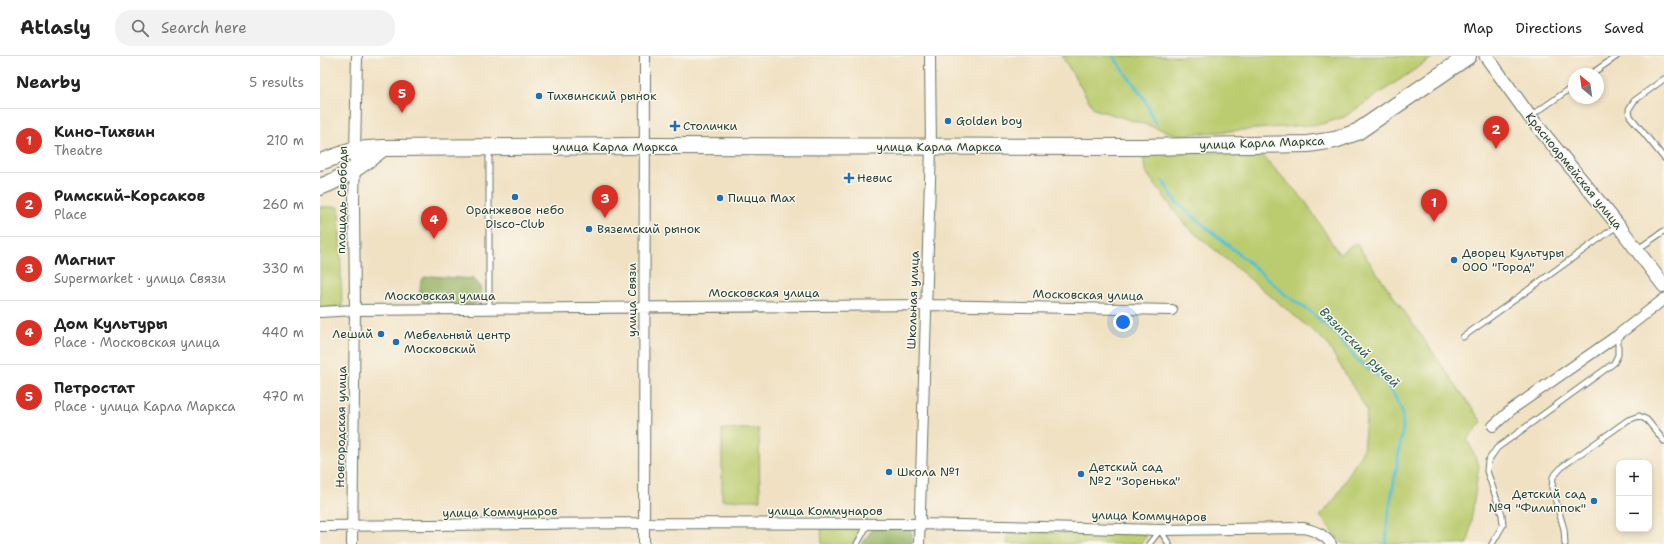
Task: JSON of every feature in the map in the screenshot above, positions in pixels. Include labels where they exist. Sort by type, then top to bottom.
[{"type":"main road","name":"улица Карла Маркса","points":[[320,162],[356,150],[383,148],[645,146],[1141,147],[1308,144],[1334,140],[1357,132],[1468,56]]},
{"type":"main road","points":[[320,187],[355,170],[383,148]]},
{"type":"street","name":"площадь Свободы","points":[[355,310],[357,56]]},
{"type":"street","name":"улица Связи","points":[[644,544],[645,56]]},
{"type":"street","name":"Школьная улица","points":[[919,544],[931,147],[930,56]]},
{"type":"street","name":"Красноармейская улица","points":[[1486,56],[1530,117],[1618,225],[1664,286]]},
{"type":"street","points":[[1493,426],[1512,408],[1618,335],[1664,299]]},
{"type":"street","name":"Московская улица","points":[[355,310],[926,305],[1172,310]]},
{"type":"street","points":[[320,312],[355,310]]},
{"type":"street","name":"Новгородская улица","points":[[352,544],[355,310]]},
{"type":"street","name":"улица Коммунаров","points":[[320,526],[352,527],[644,523],[919,524],[1160,530],[1304,528],[1316,531],[1325,542]]},
{"type":"lane","points":[[1600,68],[1617,56]]},
{"type":"lane","points":[[1664,79],[1634,101],[1629,109],[1630,116],[1664,158]]},
{"type":"lane","points":[[1530,117],[1568,90]]},
{"type":"lane","points":[[489,148],[489,310]]},
{"type":"lane","points":[[1463,337],[1618,225]]},
{"type":"lane","points":[[1637,249],[1664,231]]},
{"type":"lane","points":[[1492,544],[1503,524],[1502,515],[1487,471],[1488,461],[1497,448],[1614,363],[1618,355],[1618,335]]},
{"type":"lane","points":[[1565,544],[1564,529],[1552,488],[1554,477],[1563,466],[1628,420],[1639,416],[1647,420],[1664,441]]},
{"type":"lane","points":[[857,544],[868,524]]},
{"type":"lane","points":[[1149,544],[1160,530],[1169,544]]},
{"type":"green space","points":[[1062,56],[1435,56],[1344,117],[1322,124],[1179,135],[1094,109]]},
{"type":"green space","points":[[1143,152],[1260,153],[1305,201],[1339,254],[1356,243],[1482,422],[1467,439],[1479,465],[1468,544],[1343,544],[1320,516],[1335,499],[1363,450],[1367,410],[1326,342],[1185,225],[1145,171]]},
{"type":"green space","points":[[320,207],[339,207],[342,307],[320,307]]},
{"type":"green space","points":[[431,276],[473,279],[477,282],[481,289],[480,297],[475,304],[471,306],[425,305],[420,297],[421,280],[425,277]]},
{"type":"green space","points":[[722,429],[759,429],[760,500],[722,500]]},
{"type":"green space","points":[[821,528],[857,529],[859,532],[853,544],[822,544]]},
{"type":"green space","points":[[873,528],[909,529],[912,533],[912,544],[862,544]]},
{"type":"green space","points":[[1009,533],[1143,533],[1146,537],[1140,544],[1007,544]]},
{"type":"waterway","name":"Вязитский ручей","points":[[1113,56],[1144,98],[1155,123]]},
{"type":"waterway","name":"Вязитский ручей","points":[[1163,181],[1176,202],[1286,295],[1311,312],[1337,335],[1356,359],[1380,378],[1394,395],[1402,411],[1403,428],[1387,523],[1386,544]]},
{"type":"place","name":"Тихвинский рынок","points":[[539,96]]},
{"type":"place","name":"Петростат","points":[[402,113]]},
{"type":"place","name":"Golden boy","points":[[948,121]]},
{"type":"place","name":"Столички","points":[[675,126]]},
{"type":"place","name":"Римский-Корсаков","points":[[1496,149]]},
{"type":"place","name":"Невис","points":[[849,178]]},
{"type":"place","name":"Оранжевое небо Disco-Club","points":[[515,197]]},
{"type":"place","name":"Пицца Max","points":[[720,198]]},
{"type":"place","name":"Магнит","points":[[605,218]]},
{"type":"place","name":"Кино-Тихвин","points":[[1434,222]]},
{"type":"place","name":"Вяземский рынок","points":[[589,229]]},
{"type":"place","name":"Дом Культуры","points":[[434,239]]},
{"type":"place","name":"Дворец Культуры ООО \"Город\"","points":[[1454,260]]},
{"type":"place","name":"Леший","points":[[381,334]]},
{"type":"place","name":"Мебельный центр Московский","points":[[396,342]]},
{"type":"place","name":"Школа №1","points":[[889,472]]},
{"type":"place","name":"Детский сад №2 \"Зоренька\"","points":[[1081,474]]},
{"type":"place","name":"Детский сад №9 \"Филиппок\"","points":[[1594,501]]}]
